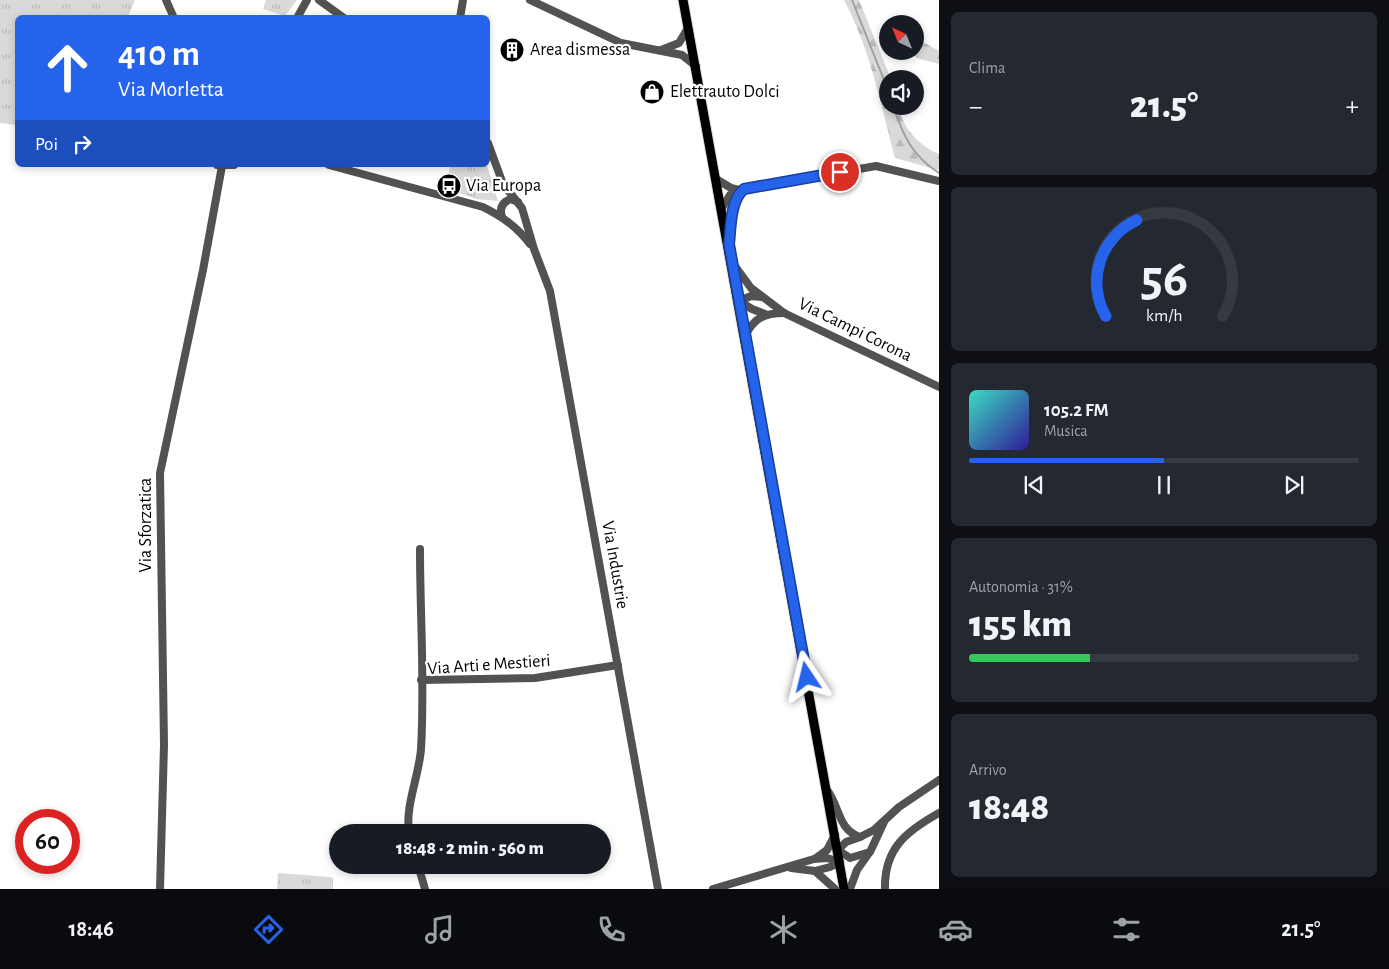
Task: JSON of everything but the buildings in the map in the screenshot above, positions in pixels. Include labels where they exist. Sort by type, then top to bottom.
[{"type":"main road","points":[[683,0],[729,244],[844,889]]},
{"type":"street","points":[[166,0],[173,15]]},
{"type":"street","points":[[298,15],[307,0]]},
{"type":"street","points":[[319,0],[340,15]]},
{"type":"street","points":[[461,15],[464,0]]},
{"type":"street","points":[[530,0],[621,43],[682,56],[696,66]]},
{"type":"street","points":[[659,50],[678,43],[688,28]]},
{"type":"street","name":"Via Industrie","points":[[490,148],[503,184],[521,206],[534,249],[550,290],[658,889]]},
{"type":"street","points":[[716,179],[731,188],[742,189],[876,166],[939,181]]},
{"type":"street","name":"Via Sforzatica","points":[[160,889],[164,745],[160,473],[203,270],[219,167]]},
{"type":"street","points":[[336,167],[483,207],[505,218],[518,219],[521,206],[511,199],[503,203],[483,207]]},
{"type":"street","name":"Via Industrie","points":[[503,184],[503,203],[501,209],[505,218],[534,249]]},
{"type":"street","points":[[722,208],[730,195],[742,189]]},
{"type":"street","points":[[729,244],[736,203],[742,189]]},
{"type":"street","name":"Via Campi Corona","points":[[732,262],[751,288],[784,313],[939,387]]},
{"type":"street","points":[[739,301],[756,296],[764,298]]},
{"type":"street","name":"Via Campi Corona","points":[[739,301],[765,314],[784,313]]},
{"type":"street","points":[[745,336],[754,321],[765,314]]},
{"type":"street","points":[[420,549],[421,680]]},
{"type":"street","name":"Via Arti e Mestieri","points":[[408,824],[421,751],[421,680],[535,678],[618,665]]},
{"type":"street","points":[[870,852],[850,858],[838,850],[846,842],[874,830],[905,803],[939,780]]},
{"type":"street","points":[[827,790],[837,804],[844,828],[860,837]]},
{"type":"street","points":[[885,889],[888,865],[898,844],[912,828],[939,813]]},
{"type":"street","points":[[850,889],[857,870],[870,852],[885,820]]},
{"type":"street","points":[[713,889],[789,868],[814,859],[827,850],[835,834]]},
{"type":"street","points":[[814,859],[827,858],[840,862]]},
{"type":"street","points":[[789,868],[815,872],[830,868],[840,862]]},
{"type":"street","points":[[815,872],[835,889]]},
{"type":"street","points":[[421,874],[425,889]]},
{"type":"green space","points":[[0,0],[135,0],[129,15],[15,15],[15,125],[0,123]]},
{"type":"green space","points":[[266,0],[297,0],[286,15],[263,9]]},
{"type":"green space","points":[[844,0],[859,0],[879,49],[879,60],[883,60],[887,70],[879,70],[879,94],[868,57]]},
{"type":"green space","points":[[924,43],[939,51],[939,64],[924,60]]},
{"type":"green space","points":[[884,115],[900,115],[913,135],[925,146],[939,154],[939,170],[895,158]]},
{"type":"green space","points":[[450,167],[488,167],[498,201],[476,199],[447,188]]},
{"type":"green space","points":[[278,873],[330,877],[333,878],[333,889],[277,889]]},
{"type":"waterway","points":[[852,0],[880,70]]},
{"type":"waterway","points":[[897,115],[915,152],[939,173]]},
{"type":"place","name":"Area dismessa","points":[[512,50]]},
{"type":"place","name":"Elettrauto Dolci","points":[[652,92]]},
{"type":"place","name":"Via Europa","points":[[449,186]]},
{"type":"route","points":[[807,677],[729,244],[734,208],[737,198],[744,189],[840,172]]}]
